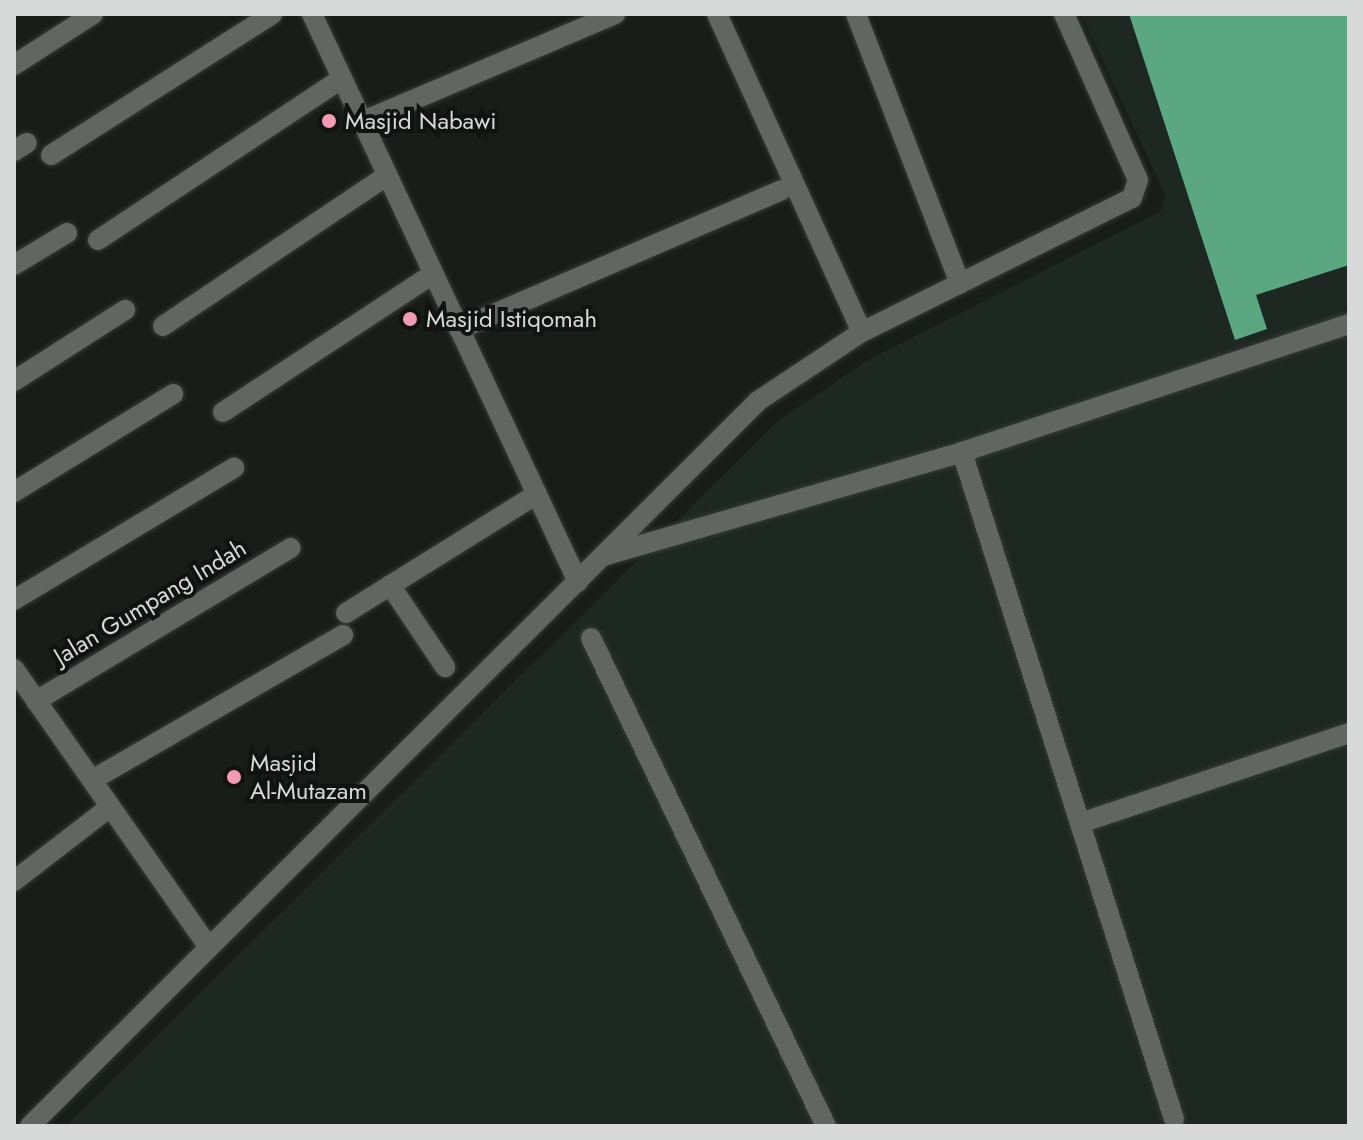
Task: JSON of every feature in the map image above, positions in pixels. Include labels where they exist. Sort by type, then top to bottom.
[{"type":"street","points":[[14,65],[93,14]]},
{"type":"street","points":[[51,155],[272,14]]},
{"type":"street","points":[[312,14],[385,177],[578,582]]},
{"type":"street","points":[[361,122],[615,14]]},
{"type":"street","points":[[717,14],[862,332]]},
{"type":"street","points":[[856,14],[960,284]]},
{"type":"street","points":[[30,1126],[207,945],[606,555],[758,401],[862,332],[1137,190],[1135,172],[1064,14]]},
{"type":"street","points":[[98,240],[340,80]]},
{"type":"street","points":[[163,326],[385,177]]},
{"type":"street","points":[[459,329],[781,190]]},
{"type":"street","points":[[14,265],[67,233]]},
{"type":"street","points":[[223,412],[433,274]]},
{"type":"street","points":[[14,381],[125,310]]},
{"type":"street","points":[[606,555],[962,452],[1349,324]]},
{"type":"street","points":[[14,492],[173,394]]},
{"type":"street","points":[[962,452],[1174,1119]]},
{"type":"street","points":[[14,600],[234,468]]},
{"type":"street","points":[[346,613],[537,494]]},
{"type":"street","name":"Jalan Gumpang Indah","points":[[36,701],[291,548]]},
{"type":"street","points":[[390,585],[445,667]]},
{"type":"street","points":[[92,780],[343,635]]},
{"type":"street","points":[[591,638],[826,1126]]},
{"type":"street","points":[[15,671],[207,945]]},
{"type":"street","points":[[1080,823],[1349,733]]},
{"type":"street","points":[[14,881],[110,807]]},
{"type":"shaded area","points":[[1081,14],[1349,14],[1349,1126],[66,1126],[779,420],[868,360],[1161,211],[1165,195]]},
{"type":"building","points":[[1129,14],[1349,14],[1349,265],[1256,295],[1267,329],[1235,340]]},
{"type":"place","name":"Masjid Nabawi","points":[[329,121]]},
{"type":"place","name":"Masjid Istiqomah","points":[[410,319]]},
{"type":"place","name":"Masjid Al-Mutazam","points":[[234,777]]}]
